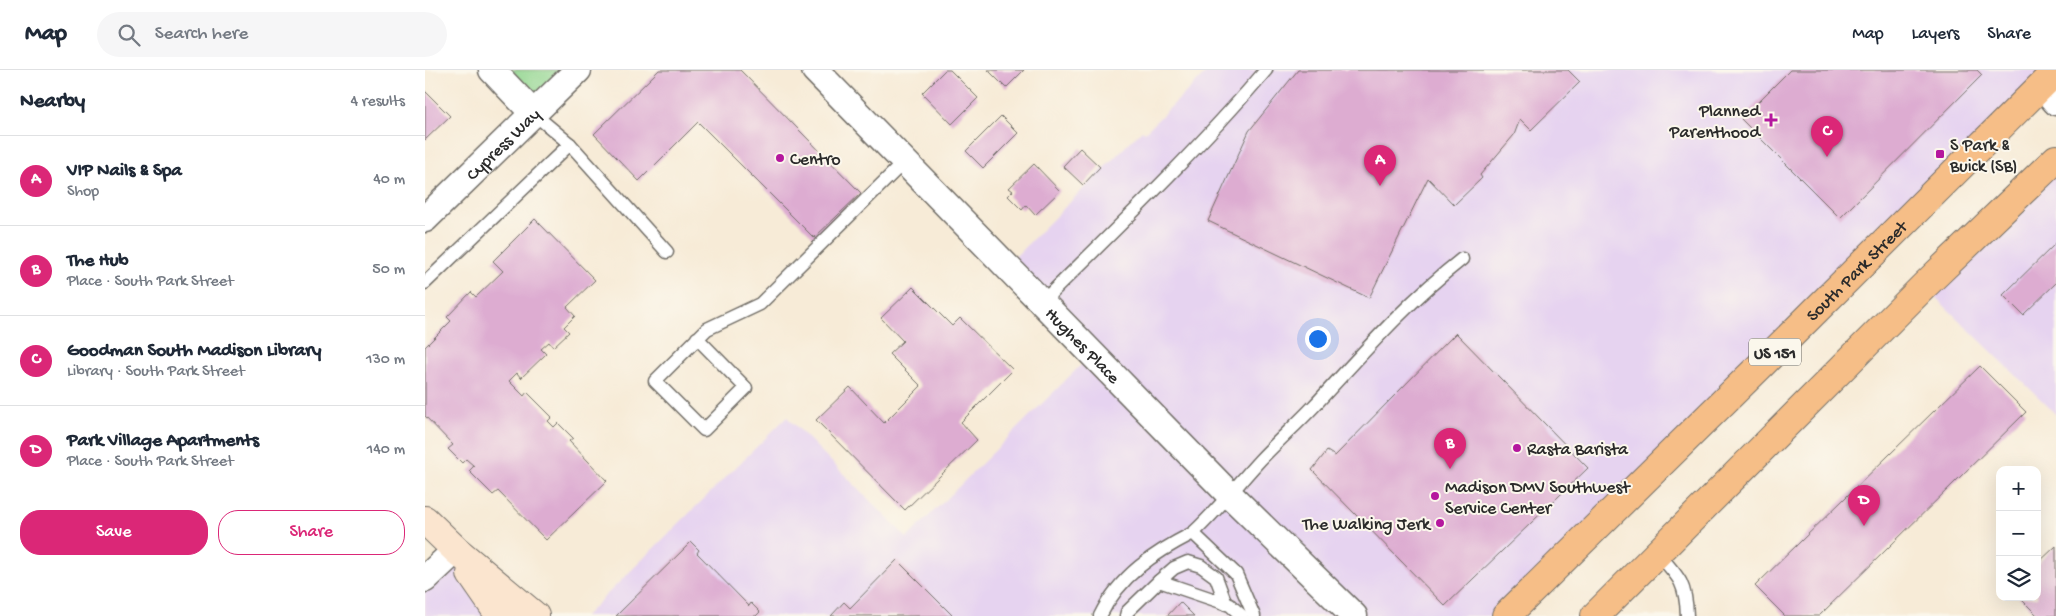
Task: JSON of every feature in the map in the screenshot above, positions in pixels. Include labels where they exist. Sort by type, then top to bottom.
[{"type":"main road","name":"South Park Street","points":[[1506,616],[2051,86]]},
{"type":"main road","points":[[1595,616],[1924,286],[2056,159]]},
{"type":"street","points":[[491,70],[534,114]]},
{"type":"street","name":"Cypress Way","points":[[425,218],[578,70]]},
{"type":"street","name":"Hughes Place","points":[[815,70],[1230,495],[1354,616]]},
{"type":"street","points":[[425,520],[456,550],[535,616]]},
{"type":"street","points":[[425,579],[456,550]]},
{"type":"street","points":[[456,550],[500,616]]},
{"type":"lane","points":[[1042,302],[1144,202],[1240,101],[1266,70]]},
{"type":"lane","points":[[534,114],[570,144],[667,252]]},
{"type":"lane","points":[[425,283],[570,144]]},
{"type":"lane","points":[[697,338],[746,388],[704,430],[655,380],[697,338],[707,329],[760,304],[904,162]]},
{"type":"lane","points":[[1100,616],[1108,600],[1131,572],[1166,547],[1193,533],[1391,322],[1433,282],[1462,259]]},
{"type":"lane","points":[[1193,533],[1236,574],[1254,616]]},
{"type":"lane","points":[[1658,554],[1679,577],[1684,587],[1687,616]]},
{"type":"lane","points":[[1126,616],[1127,612],[1159,581],[1174,568],[1187,562],[1201,566],[1216,577],[1226,604]]},
{"type":"lane","points":[[1159,581],[1226,604],[1242,616]]},
{"type":"shaded area","points":[[1209,70],[2056,70],[1506,616],[585,616],[787,417],[907,538],[1092,354],[1006,266],[1142,130],[1145,132]]},
{"type":"shaded area","points":[[2056,159],[2056,414],[1924,286]]},
{"type":"shaded area","points":[[456,550],[535,616],[425,616],[425,579]]},
{"type":"green space","points":[[492,70],[578,70],[534,114]]},
{"type":"building","name":"Centro","points":[[659,70],[740,70],[861,193],[814,238],[698,122],[639,181],[594,134]]},
{"type":"building","points":[[945,70],[950,70],[978,98],[952,124],[922,93]]},
{"type":"building","points":[[988,70],[1024,70],[1006,88]]},
{"type":"building","points":[[1298,70],[1568,70],[1580,82],[1531,130],[1520,119],[1514,135],[1480,175],[1482,178],[1454,205],[1428,178],[1369,298],[1208,221],[1249,131]]},
{"type":"building","points":[[1790,70],[1977,70],[1982,75],[1840,218],[1741,119]]},
{"type":"building","points":[[425,91],[450,116],[425,140]]},
{"type":"building","points":[[1001,116],[1018,133],[983,168],[966,151]]},
{"type":"building","points":[[1080,148],[1100,167],[1083,185],[1063,166]]},
{"type":"building","points":[[1034,164],[1060,191],[1035,215],[1026,205],[1022,210],[1008,196],[1013,191],[1009,188]]},
{"type":"building","points":[[535,219],[595,280],[567,307],[575,316],[564,327],[569,332],[553,347],[549,342],[541,349],[546,354],[521,378],[517,373],[509,381],[524,396],[527,392],[552,417],[548,421],[554,427],[558,423],[573,438],[569,441],[607,481],[546,540],[498,491],[493,495],[469,471],[474,466],[466,459],[462,463],[448,449],[453,445],[425,416],[425,347],[451,321],[447,317],[471,292],[476,297],[503,271],[493,261]]},
{"type":"building","points":[[2056,243],[2056,283],[2023,315],[2003,295]]},
{"type":"building","points":[[913,287],[952,326],[960,318],[1013,370],[961,422],[977,440],[905,510],[816,420],[850,387],[884,423],[921,386],[889,354],[903,341],[881,318]]},
{"type":"building","points":[[1456,333],[1588,468],[1445,606],[1312,470],[1327,451],[1335,456]]},
{"type":"building","points":[[1980,366],[2026,412],[1819,616],[1785,616],[1755,586]]},
{"type":"building","points":[[691,542],[699,550],[697,553],[749,606],[751,603],[760,612],[756,616],[616,616]]},
{"type":"building","points":[[2056,546],[2056,616],[2038,616],[2023,601],[2041,601],[2041,560]]},
{"type":"building","points":[[897,560],[953,616],[831,616],[844,602],[850,608]]},
{"type":"building","points":[[1180,602],[1194,616],[1167,616]]},
{"type":"place","name":"Planned Parenthood","points":[[1771,120]]},
{"type":"place","name":"S Park & Buick (SB)","points":[[1940,154]]},
{"type":"place","name":"Goodman South Madison Library","points":[[1827,157]]},
{"type":"place","name":"Centro","points":[[780,158]]},
{"type":"place","name":"VIP Nails & Spa","points":[[1380,186]]},
{"type":"place","name":"Rasta Barista","points":[[1517,448]]},
{"type":"place","name":"The Hub","points":[[1450,469]]},
{"type":"place","name":"Madison DMV Southwest Service Center","points":[[1435,496]]},
{"type":"place","name":"The Walking Jerk","points":[[1440,523]]},
{"type":"place","name":"Park Village Apartments","points":[[1864,526]]}]
